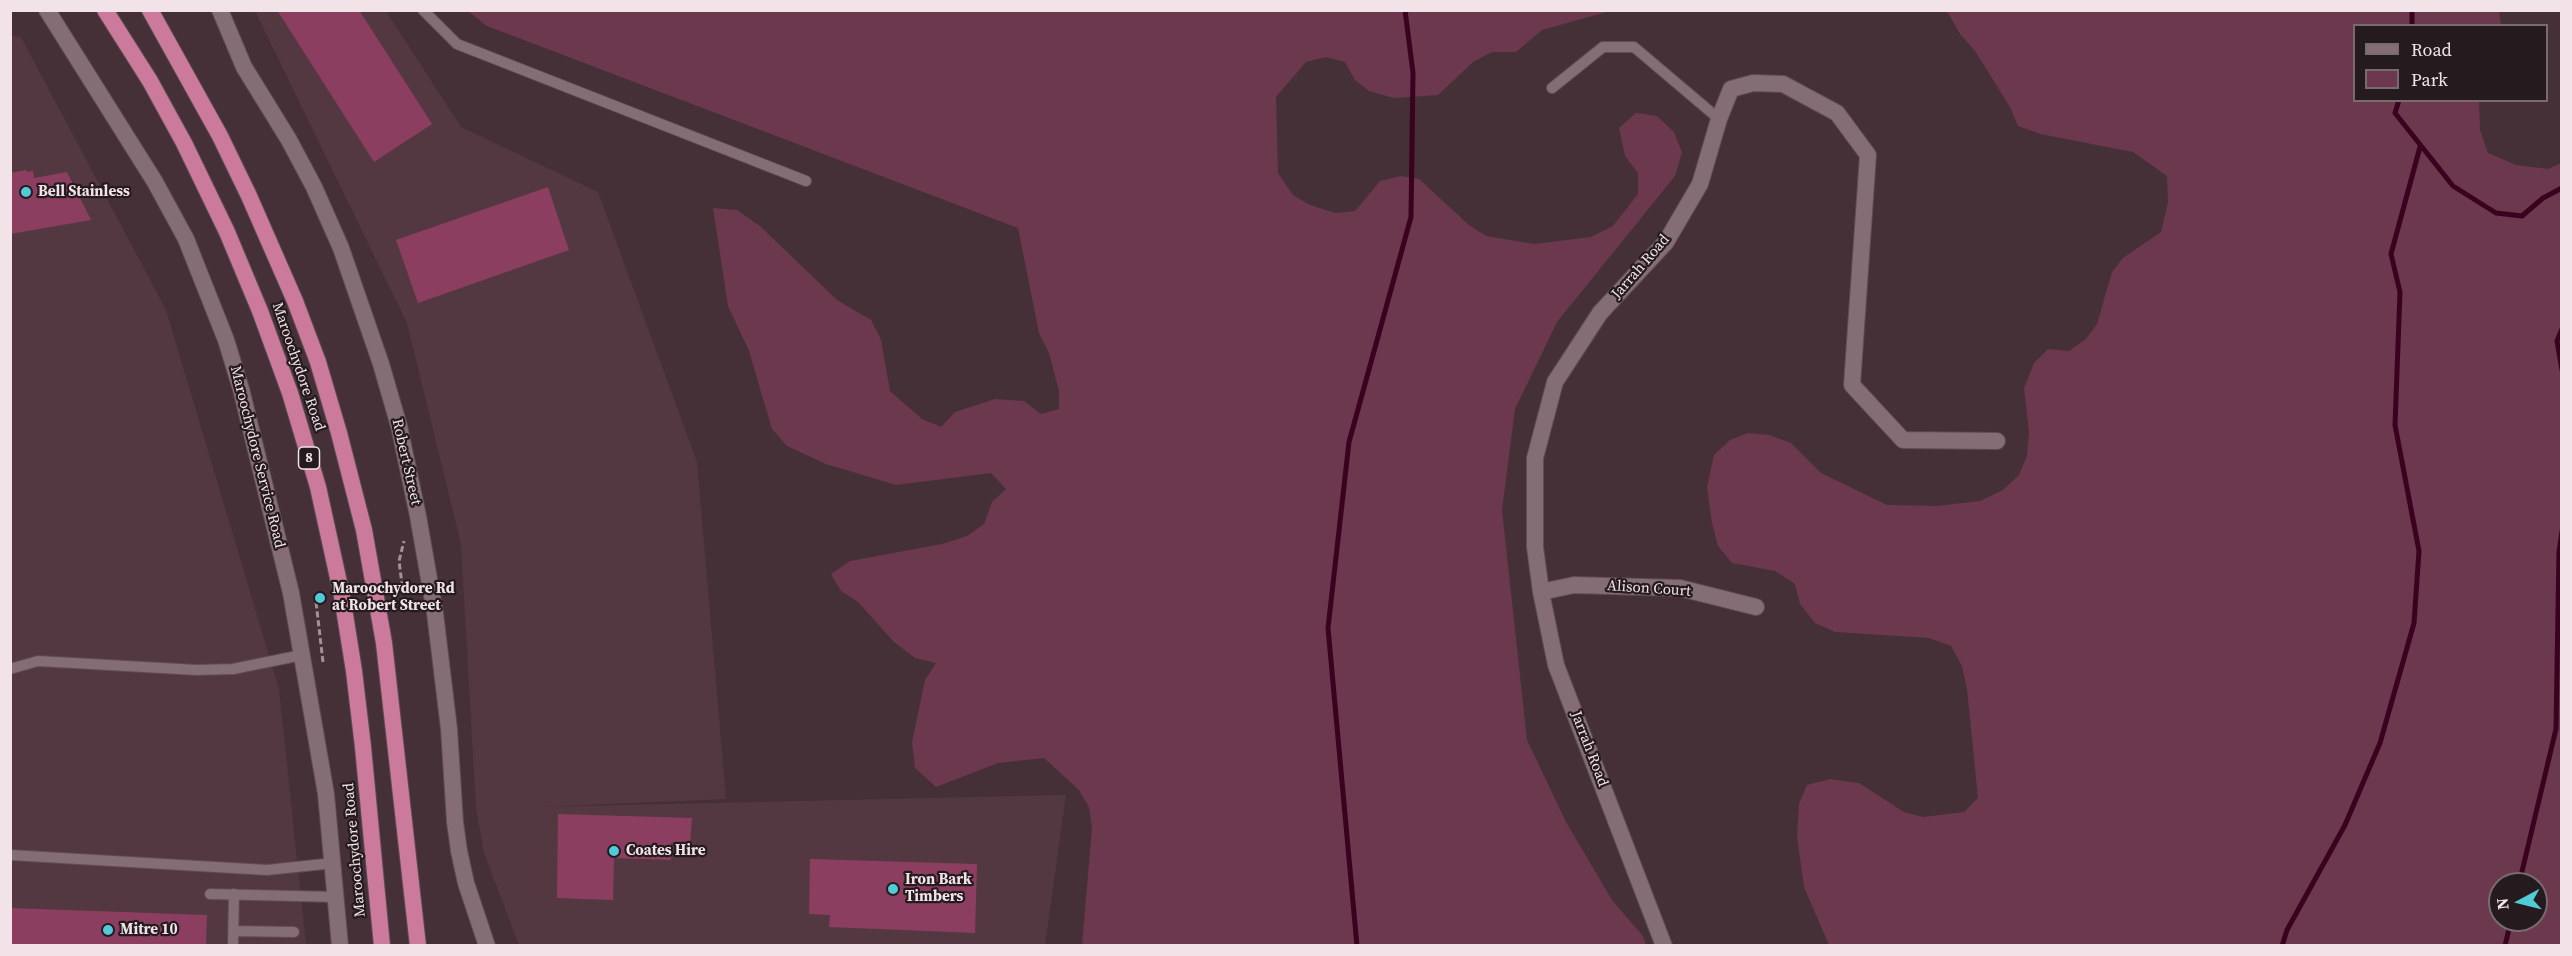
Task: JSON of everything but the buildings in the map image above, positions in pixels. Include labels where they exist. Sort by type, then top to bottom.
[{"type":"highway","name":"Maroochydore Road","points":[[105,10],[150,81],[184,143],[227,232],[261,310],[290,393],[318,487],[342,596],[360,715],[382,945]]},
{"type":"highway","name":"Maroochydore Road","points":[[150,10],[220,136],[295,301],[318,362],[339,433],[364,530],[376,590],[394,710],[418,945]]},
{"type":"street","name":"Maroochydore Service Road","points":[[47,10],[155,182],[186,239],[206,286],[241,389],[291,593],[324,783],[334,863],[340,945]]},
{"type":"street","name":"Robert Street","points":[[220,10],[244,67],[294,149],[341,248],[381,364],[399,426],[418,516],[444,684],[459,851],[465,883],[487,945]]},
{"type":"street","name":"Jarrah Road","points":[[1664,945],[1556,665],[1541,592],[1535,547],[1535,458],[1556,382],[1600,313],[1666,242],[1700,184],[1719,119],[1731,89],[1753,82],[1783,84],[1837,113],[1868,155],[1852,386],[1903,440],[1996,441]]},
{"type":"street","name":"Alison Court","points":[[1541,592],[1574,585],[1680,588],[1756,607]]},
{"type":"lane","points":[[423,10],[457,44],[806,182]]},
{"type":"lane","points":[[1552,88],[1603,46],[1634,47],[1719,119]]},
{"type":"lane","points":[[10,669],[38,661],[215,669],[260,665],[302,655]]},
{"type":"lane","points":[[10,855],[267,870],[334,863]]},
{"type":"lane","points":[[210,894],[336,897]]},
{"type":"lane","points":[[233,945],[234,894]]},
{"type":"lane","points":[[234,931],[294,932]]},
{"type":"path","points":[[376,590],[402,584],[398,568],[404,541],[403,519],[418,516]]},
{"type":"path","points":[[323,664],[316,602],[342,596]]},
{"type":"shaded area","points":[[255,11],[386,11],[461,127],[598,192],[697,462],[726,799],[536,807],[1066,795],[1045,945],[519,945],[484,853],[476,808],[461,544],[407,323]]},
{"type":"shaded area","points":[[11,36],[21,37],[166,310],[279,689],[306,945],[11,946]]},
{"type":"green space","points":[[468,11],[1610,11],[1542,30],[1516,52],[1492,52],[1473,62],[1438,95],[1394,98],[1369,91],[1355,80],[1345,62],[1326,57],[1306,62],[1276,97],[1278,173],[1293,195],[1310,205],[1335,213],[1355,211],[1380,181],[1401,176],[1419,179],[1469,225],[1486,236],[1534,244],[1591,237],[1613,226],[1638,194],[1638,173],[1625,156],[1619,128],[1636,113],[1657,116],[1674,132],[1682,152],[1675,176],[1557,322],[1515,409],[1502,510],[1527,740],[1566,822],[1612,900],[1643,936],[1646,945],[1082,945],[1092,828],[1089,807],[1079,790],[1044,758],[998,763],[936,787],[915,768],[912,742],[925,680],[936,663],[915,658],[894,642],[858,602],[841,591],[831,574],[850,561],[942,544],[967,536],[984,524],[992,502],[1006,489],[991,473],[896,485],[826,464],[787,446],[772,429],[749,351],[728,306],[713,208],[737,210],[760,226],[837,300],[871,320],[881,340],[890,391],[922,419],[941,427],[955,412],[995,399],[1024,401],[1041,414],[1059,409],[1059,391],[1049,353],[1039,333],[1018,228],[487,26]]},
{"type":"green space","points":[[1947,11],[2499,11],[2501,24],[2353,24],[2353,102],[2479,102],[2480,130],[2488,153],[2516,165],[2548,169],[2561,163],[2561,945],[1829,945],[1804,887],[1797,836],[1799,804],[1807,785],[1830,779],[1859,783],[1904,812],[1923,817],[1964,812],[1978,798],[1967,689],[1962,666],[1951,646],[1929,638],[1835,632],[1815,623],[1800,604],[1795,584],[1775,571],[1732,563],[1718,546],[1707,487],[1714,455],[1730,440],[1748,433],[1769,435],[1791,443],[1821,473],[1887,505],[1937,506],[1980,501],[2003,490],[2019,475],[2027,456],[2029,432],[2024,388],[2034,363],[2048,349],[2069,351],[2086,339],[2097,324],[2112,272],[2123,258],[2161,232],[2168,202],[2167,176],[2133,152],[2040,134],[2018,126],[2010,107]]},
{"type":"waterway","points":[[1357,946],[1328,628],[1349,442],[1411,217],[1413,73],[1405,10]]},
{"type":"waterway","points":[[2412,10],[2412,24]]},
{"type":"waterway","points":[[2398,102],[2395,113],[2453,186],[2496,213],[2522,216],[2543,198],[2562,188]]},
{"type":"waterway","points":[[2282,946],[2287,930],[2345,825],[2380,743],[2414,623],[2419,551],[2395,425],[2400,292],[2391,254],[2420,147]]},
{"type":"waterway","points":[[2562,329],[2557,341],[2562,370]]},
{"type":"waterway","points":[[2522,872],[2556,729],[2559,552],[2562,531]]},
{"type":"waterway","points":[[2505,946],[2508,932]]},
{"type":"place","name":"Bell Stainless","points":[[26,192]]},
{"type":"place","name":"Maroochydore Rd at Robert Street","points":[[320,598]]},
{"type":"place","name":"Coates Hire","points":[[614,851]]},
{"type":"place","name":"Iron Bark Timbers","points":[[893,889]]},
{"type":"place","name":"Mitre 10","points":[[108,930]]}]
